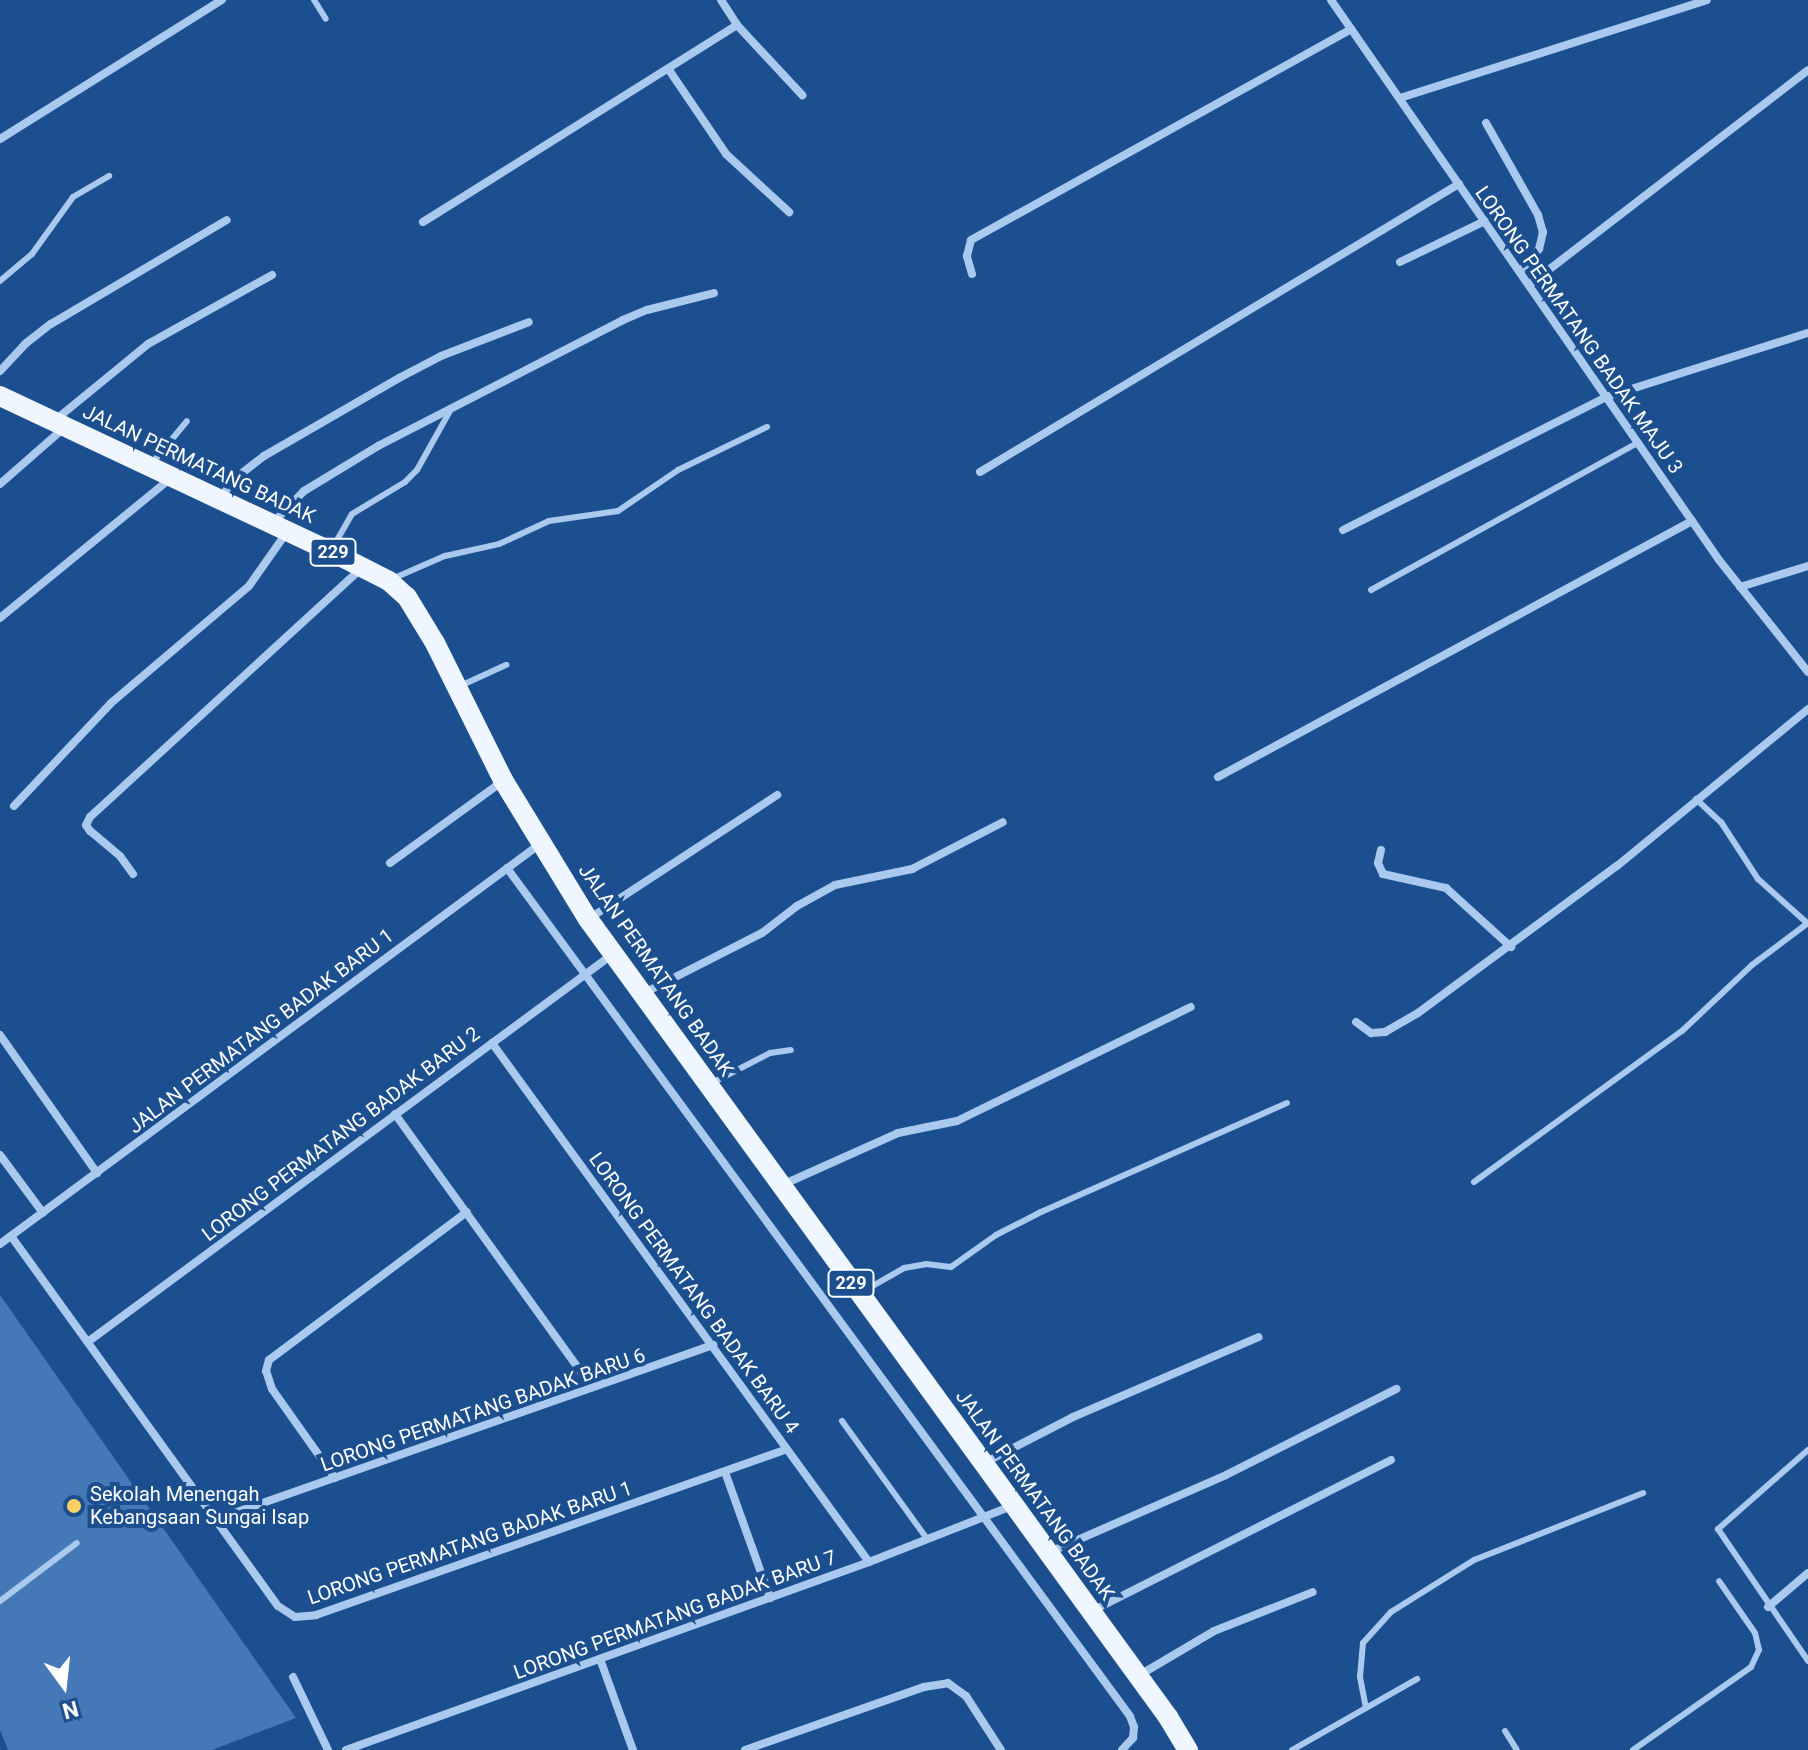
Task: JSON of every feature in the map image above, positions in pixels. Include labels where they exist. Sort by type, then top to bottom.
[{"type":"main road","name":"JALAN PERMATANG BADAK","points":[[0,396],[363,567],[389,581],[407,597],[457,687],[503,780],[588,919],[1168,1717],[1188,1750]]},
{"type":"main road","name":"JALAN PERMATANG BADAK","points":[[1168,1717],[1197,1750]]},
{"type":"street","points":[[0,139],[222,0]]},
{"type":"street","points":[[721,0],[737,25],[802,95]]},
{"type":"street","name":"LORONG PERMATANG BADAK MAJU 3","points":[[1331,0],[1692,521],[1808,672]]},
{"type":"street","points":[[1400,98],[1707,0]]},
{"type":"street","points":[[423,222],[737,25]]},
{"type":"street","points":[[972,274],[967,256],[971,240],[1351,29]]},
{"type":"street","points":[[669,70],[726,154],[789,212]]},
{"type":"street","points":[[1529,285],[1808,70]]},
{"type":"street","points":[[1486,123],[1538,215],[1543,232],[1539,249],[1520,272]]},
{"type":"street","points":[[980,472],[1459,184]]},
{"type":"street","points":[[0,371],[25,344],[51,324],[227,220]]},
{"type":"street","points":[[1400,262],[1485,221]]},
{"type":"street","points":[[0,484],[148,344],[272,275]]},
{"type":"street","points":[[14,806],[111,703],[249,586],[293,500],[332,473],[623,320],[647,310],[714,293]]},
{"type":"street","points":[[218,500],[237,477],[264,456],[399,378],[441,356],[529,322]]},
{"type":"street","points":[[1343,530],[1606,397],[1808,333]]},
{"type":"street","points":[[0,618],[171,477]]},
{"type":"street","points":[[1218,777],[1692,521]]},
{"type":"street","points":[[1740,587],[1808,566]]},
{"type":"street","points":[[133,874],[120,856],[90,831],[86,825],[90,817],[363,567]]},
{"type":"street","points":[[1356,1022],[1371,1033],[1397,1027],[1511,947],[1617,866],[1808,709]]},
{"type":"street","points":[[390,863],[503,780]]},
{"type":"street","points":[[588,919],[777,795]]},
{"type":"street","points":[[643,994],[762,933],[797,906],[835,885],[912,869],[1003,822]]},
{"type":"street","name":"JALAN PERMATANG BADAK BARU 1","points":[[0,1244],[541,843]]},
{"type":"street","points":[[1381,850],[1378,863],[1383,874],[1446,888],[1511,947]]},
{"type":"street","points":[[507,868],[1130,1716],[1134,1727],[1133,1738],[1122,1750]]},
{"type":"street","name":"LORONG PERMATANG BADAK BARU 2","points":[[89,1341],[614,954]]},
{"type":"street","points":[[781,1186],[898,1133],[957,1121],[1191,1007]]},
{"type":"street","points":[[0,1035],[97,1173]]},
{"type":"street","name":"LORONG PERMATANG BADAK BARU 4","points":[[492,1043],[869,1562]]},
{"type":"street","points":[[395,1114],[592,1387]]},
{"type":"street","points":[[0,1155],[43,1213]]},
{"type":"street","points":[[335,1478],[272,1389],[266,1371],[269,1360],[467,1212]]},
{"type":"street","name":"LORONG PERMATANG BADAK BARU 1","points":[[11,1236],[278,1606],[295,1617],[305,1617],[787,1449]]},
{"type":"street","points":[[983,1464],[1073,1417],[1259,1337]]},
{"type":"street","name":"LORONG PERMATANG BADAK BARU 6","points":[[217,1519],[713,1345]]},
{"type":"street","points":[[1048,1553],[1226,1475],[1396,1389]]},
{"type":"street","points":[[1091,1612],[1391,1460]]},
{"type":"street","points":[[725,1472],[770,1598]]},
{"type":"street","name":"LORONG PERMATANG BADAK BARU 7","points":[[346,1750],[869,1562],[1013,1505]]},
{"type":"street","points":[[1768,1607],[1808,1573]]},
{"type":"street","points":[[1138,1676],[1214,1631],[1313,1592]]},
{"type":"street","points":[[600,1659],[633,1750]]},
{"type":"street","points":[[293,1677],[328,1750]]},
{"type":"street","points":[[745,1750],[924,1687],[948,1683],[966,1696],[1001,1750]]},
{"type":"lane","points":[[314,0],[326,19]]},
{"type":"lane","points":[[0,281],[32,254],[73,197],[109,176]]},
{"type":"lane","points":[[330,551],[352,514],[405,482],[417,470],[450,411]]},
{"type":"lane","points":[[149,467],[187,421]]},
{"type":"lane","points":[[389,581],[445,556],[499,544],[549,521],[618,511],[678,470],[767,427]]},
{"type":"lane","points":[[1371,590],[1637,443]]},
{"type":"lane","points":[[1798,660],[1808,657]]},
{"type":"lane","points":[[457,687],[506,665]]},
{"type":"lane","points":[[1474,1182],[1682,1031],[1752,965],[1808,923],[1758,879],[1721,822],[1696,798]]},
{"type":"lane","points":[[708,1085],[770,1053],[791,1050]]},
{"type":"lane","points":[[859,1294],[904,1268],[926,1264],[951,1267],[996,1235],[1041,1212],[1287,1103]]},
{"type":"lane","points":[[842,1421],[927,1539]]},
{"type":"lane","points":[[1808,1450],[1718,1529],[1768,1607],[1808,1661]]},
{"type":"lane","points":[[1366,1708],[1360,1677],[1363,1643],[1391,1612],[1474,1560],[1643,1493]]},
{"type":"lane","points":[[0,1601],[77,1543]]},
{"type":"lane","points":[[1633,1750],[1751,1667],[1759,1650],[1755,1633],[1719,1581]]},
{"type":"lane","points":[[1292,1750],[1417,1679]]},
{"type":"lane","points":[[1505,1731],[1517,1750]]},
{"type":"building","name":"Sekolah Menengah Kebangsaan Sungai Isap","points":[[0,1295],[296,1718],[212,1750],[8,1750],[0,1730]]},
{"type":"place","name":"Sekolah Menengah Kebangsaan Sungai Isap","points":[[74,1506]]}]
